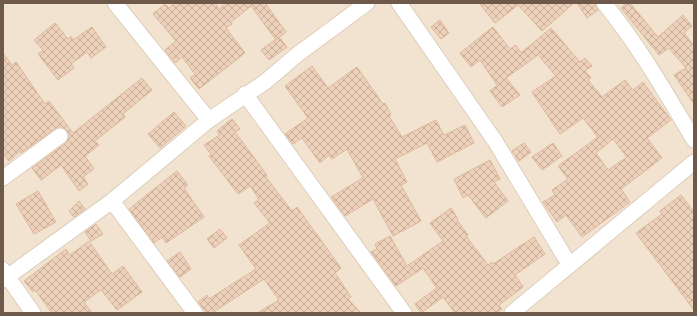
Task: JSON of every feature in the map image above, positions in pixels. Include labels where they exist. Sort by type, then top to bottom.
[{"type":"street","points":[[115,3],[209,120]]},
{"type":"street","points":[[33,313],[4,276],[112,202],[209,120],[245,94],[265,82],[298,54],[367,3]]},
{"type":"street","points":[[399,3],[495,140],[569,264]]},
{"type":"street","points":[[604,3],[652,69],[694,140]]},
{"type":"street","points":[[245,94],[404,313]]},
{"type":"street","points":[[3,178],[60,136]]},
{"type":"street","points":[[512,313],[569,264],[629,217],[694,162]]},
{"type":"street","points":[[112,202],[194,313]]},
{"type":"shaded area","points":[[3,3],[694,3],[694,313],[3,313]]},
{"type":"building","points":[[174,3],[215,3],[219,9],[226,3],[265,3],[286,32],[276,40],[251,6],[231,22],[232,24],[226,28],[245,53],[199,89],[190,78],[195,74],[182,57],[175,63],[165,50],[176,41],[153,14],[165,4],[169,8]]},
{"type":"building","points":[[479,3],[574,3],[542,31],[518,5],[495,23]]},
{"type":"building","points":[[577,3],[595,3],[598,10],[587,18]]},
{"type":"building","points":[[627,3],[630,3],[658,37],[683,15],[692,26],[684,33],[694,46],[694,104],[674,75],[686,68],[669,48],[659,55],[621,8]]},
{"type":"building","points":[[440,20],[449,33],[441,39],[431,27]]},
{"type":"building","points":[[55,23],[68,39],[71,36],[73,40],[92,27],[106,47],[91,58],[87,52],[71,64],[74,68],[58,80],[38,54],[43,50],[34,40]]},
{"type":"building","points":[[493,27],[510,49],[516,45],[521,53],[551,28],[580,62],[585,58],[592,66],[585,71],[591,78],[588,80],[602,97],[625,80],[633,90],[643,82],[671,120],[647,138],[662,158],[621,189],[630,202],[582,237],[566,215],[557,222],[543,202],[555,195],[552,190],[568,179],[558,166],[598,137],[583,118],[560,134],[532,92],[556,76],[538,55],[506,78],[520,95],[502,107],[490,91],[497,85],[480,60],[471,67],[460,53]],"holes":[[[613,139],[627,157],[608,170],[596,153]]]},
{"type":"building","points":[[279,37],[287,47],[269,60],[261,50]]},
{"type":"building","points":[[3,53],[12,65],[16,62],[45,104],[49,101],[73,133],[142,78],[152,90],[123,114],[125,117],[95,141],[99,145],[85,156],[94,169],[83,177],[88,184],[79,191],[61,165],[41,180],[32,168],[66,143],[69,135],[64,128],[55,129],[21,153],[20,151],[9,161],[3,154]]},
{"type":"building","points":[[312,66],[328,88],[357,67],[383,104],[385,103],[391,114],[389,116],[402,137],[436,120],[444,135],[465,125],[474,143],[437,162],[427,143],[395,159],[407,182],[401,185],[421,221],[393,236],[373,199],[345,216],[331,197],[363,178],[347,149],[332,159],[329,155],[320,163],[302,138],[293,144],[285,134],[308,118],[285,86]]},
{"type":"building","points":[[174,112],[186,126],[160,148],[148,134]]},
{"type":"building","points":[[232,119],[240,129],[235,132],[267,175],[265,176],[292,211],[297,207],[341,268],[335,273],[351,297],[348,299],[361,313],[257,313],[279,300],[264,279],[212,313],[207,313],[198,302],[207,295],[209,299],[256,269],[239,245],[270,223],[254,203],[259,199],[250,186],[238,194],[209,156],[211,154],[204,145],[220,135],[217,131]]},
{"type":"building","points":[[524,143],[531,152],[519,161],[512,151]]},
{"type":"building","points":[[553,143],[562,156],[542,170],[532,157]]},
{"type":"building","points":[[490,160],[500,179],[494,182],[508,201],[486,218],[468,195],[463,198],[454,179]]},
{"type":"building","points":[[177,171],[188,185],[184,188],[204,217],[166,243],[162,237],[154,243],[129,209]]},
{"type":"building","points":[[38,191],[56,222],[34,234],[16,204]]},
{"type":"building","points":[[681,195],[694,212],[694,310],[636,233],[662,214],[660,211]]},
{"type":"building","points":[[79,201],[85,209],[74,217],[69,211]]},
{"type":"building","points":[[451,208],[458,219],[457,220],[468,235],[466,236],[488,265],[492,262],[493,264],[534,237],[545,254],[515,275],[523,287],[499,305],[502,309],[496,313],[455,313],[443,297],[421,313],[415,304],[437,288],[423,268],[396,286],[371,252],[377,249],[375,244],[390,236],[407,266],[443,241],[430,223]]},
{"type":"building","points":[[96,224],[103,234],[91,241],[85,232]]},
{"type":"building","points":[[220,229],[227,238],[214,248],[207,239]]},
{"type":"building","points":[[89,241],[112,274],[123,266],[142,292],[117,310],[101,290],[84,302],[92,313],[52,313],[35,290],[33,292],[24,281],[66,249],[70,255]]},
{"type":"building","points":[[180,252],[191,269],[180,277],[167,261]]}]
